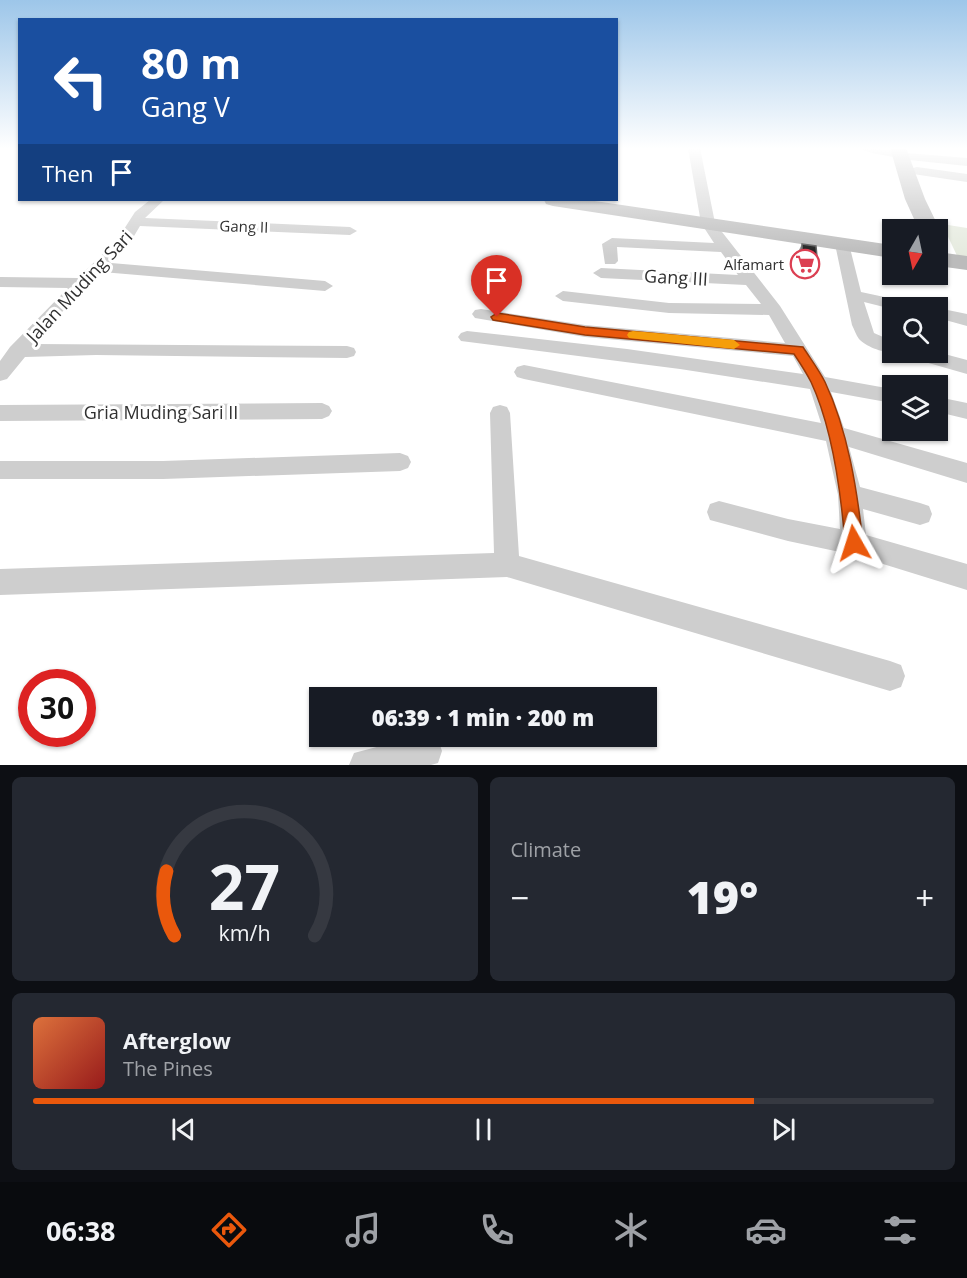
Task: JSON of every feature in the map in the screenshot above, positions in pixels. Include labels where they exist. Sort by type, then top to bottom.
[{"type":"main road","points":[[910,184],[925,219]]},
{"type":"main road","points":[[565,201],[882,250]]},
{"type":"main road","points":[[948,258],[967,263]]},
{"type":"street","points":[[701,184],[708,223],[774,310],[818,382],[835,434],[850,495],[854,543]]},
{"type":"street","name":"Jalan Muding Sari","points":[[0,374],[17,351],[56,308],[123,243],[138,222],[140,215],[156,201]]},
{"type":"street","name":"Gang II","points":[[138,222],[350,231]]},
{"type":"street","name":"Gang III","points":[[725,248],[612,242],[609,244],[606,267],[750,280]]},
{"type":"street","points":[[842,244],[861,325],[867,337],[882,344]]},
{"type":"street","points":[[100,267],[325,286]]},
{"type":"street","points":[[0,282],[83,283]]},
{"type":"street","points":[[854,295],[882,301]]},
{"type":"street","points":[[563,296],[669,308],[774,310]]},
{"type":"street","points":[[481,314],[585,331],[798,350]]},
{"type":"street","points":[[948,315],[967,320]]},
{"type":"street","points":[[467,337],[583,350],[818,382],[882,394]]},
{"type":"street","points":[[17,351],[96,349],[347,352]]},
{"type":"street","points":[[948,362],[967,367]]},
{"type":"street","points":[[524,372],[835,434],[967,473]]},
{"type":"street","points":[[948,407],[967,411]]},
{"type":"street","name":"Gria Muding Sari II","points":[[0,413],[322,411]]},
{"type":"street","points":[[500,413],[507,565]]},
{"type":"street","points":[[0,470],[210,469],[400,462]]},
{"type":"street","points":[[850,495],[920,514]]},
{"type":"street","points":[[719,512],[788,530],[854,543],[967,577]]},
{"type":"street","points":[[0,582],[507,565],[890,676]]},
{"type":"street","points":[[366,765],[426,751]]},
{"type":"shaded area","points":[[948,225],[967,228],[967,263],[960,262],[948,237]]},
{"type":"building","points":[[802,244],[816,246],[818,268],[803,266]]},
{"type":"slow traffic","points":[[633,335],[734,345]]},
{"type":"place","name":"Alfamart","points":[[805,264]]},
{"type":"route","points":[[497,317],[585,331],[798,350],[818,382],[835,434],[850,495],[854,543]]}]
